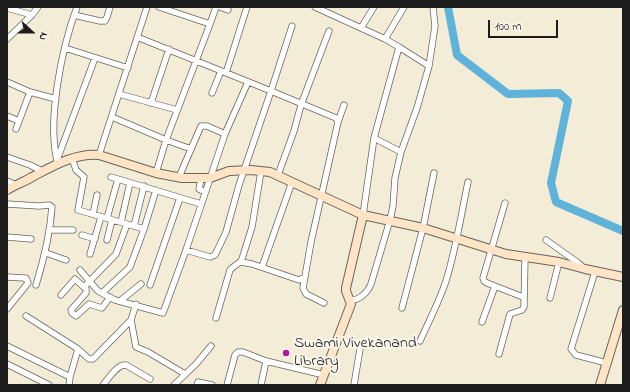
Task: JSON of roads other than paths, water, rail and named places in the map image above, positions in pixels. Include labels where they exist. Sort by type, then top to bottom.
[{"type":"main road","points":[[7,190],[57,162],[92,155],[99,155],[156,173],[179,177],[201,179],[210,178],[229,171],[261,171],[278,175],[362,215],[423,228],[457,238],[492,251],[559,262],[595,272],[623,277]]},
{"type":"main road","points":[[320,385],[346,317],[350,302],[346,288],[362,215]]},
{"type":"main road","points":[[600,385],[623,310]]},
{"type":"street","points":[[7,39],[32,15],[38,7]]},
{"type":"street","points":[[57,162],[54,151],[54,131],[59,73],[64,48],[77,7]]},
{"type":"street","points":[[74,15],[105,21],[110,7]]},
{"type":"street","points":[[99,155],[128,68],[146,7]]},
{"type":"street","points":[[159,7],[210,24]]},
{"type":"street","points":[[156,173],[166,140],[216,7]]},
{"type":"street","points":[[220,7],[228,10]]},
{"type":"street","points":[[212,93],[224,72],[247,7]]},
{"type":"street","points":[[315,7],[324,9],[385,39],[429,66]]},
{"type":"street","points":[[361,28],[374,7]]},
{"type":"street","points":[[385,39],[404,7]]},
{"type":"street","points":[[350,302],[360,297],[370,288],[390,220],[395,178],[401,152],[417,108],[429,66],[435,26],[432,7]]},
{"type":"street","points":[[7,8],[32,15]]},
{"type":"street","points":[[186,250],[210,257],[215,255],[226,232],[244,171],[292,26]]},
{"type":"street","points":[[278,175],[294,131],[301,105],[329,31]]},
{"type":"street","points":[[137,37],[336,118],[338,122]]},
{"type":"street","points":[[362,215],[374,138],[399,47]]},
{"type":"street","points":[[64,48],[128,68]]},
{"type":"street","points":[[151,103],[169,49]]},
{"type":"street","points":[[57,162],[95,58]]},
{"type":"street","points":[[7,82],[30,92],[56,99]]},
{"type":"street","points":[[80,270],[87,284],[87,290],[71,310],[72,313],[78,316],[90,303],[102,308],[108,301],[120,301],[135,308],[163,313],[225,134],[248,82]]},
{"type":"street","points":[[16,129],[30,92]]},
{"type":"street","points":[[119,94],[177,110]]},
{"type":"street","points":[[324,303],[306,294],[304,283],[338,122],[344,105]]},
{"type":"street","points":[[7,116],[19,121]]},
{"type":"street","points":[[112,117],[191,149]]},
{"type":"street","points":[[179,177],[201,126],[207,126],[225,134]]},
{"type":"street","points":[[374,138],[401,152]]},
{"type":"street","points":[[7,156],[42,171]]},
{"type":"street","points":[[72,158],[76,170],[84,177],[78,210],[144,229]]},
{"type":"street","points":[[241,262],[252,227],[261,171]]},
{"type":"street","points":[[402,308],[423,228],[434,173]]},
{"type":"street","points":[[111,177],[201,204]]},
{"type":"street","points":[[107,240],[107,218],[118,179]]},
{"type":"street","points":[[201,179],[199,189],[205,192]]},
{"type":"street","points":[[7,181],[16,185]]},
{"type":"street","points":[[262,267],[292,182]]},
{"type":"street","points":[[420,340],[440,298],[446,281],[457,238],[468,182]]},
{"type":"street","points":[[121,222],[130,183]]},
{"type":"street","points":[[134,226],[144,186]]},
{"type":"street","points":[[102,294],[130,268],[156,190]]},
{"type":"street","points":[[93,214],[97,195]]},
{"type":"street","points":[[150,284],[180,198]]},
{"type":"street","points":[[505,203],[483,278],[484,281],[524,297]]},
{"type":"street","points":[[7,204],[51,206],[50,230],[46,253],[36,285]]},
{"type":"street","points":[[90,254],[94,239],[107,218]]},
{"type":"street","points":[[87,284],[116,254],[127,224]]},
{"type":"street","points":[[50,230],[73,230]]},
{"type":"street","points":[[82,235],[94,239]]},
{"type":"street","points":[[7,237],[31,239]]},
{"type":"street","points":[[546,240],[585,269]]},
{"type":"street","points":[[46,253],[66,260]]},
{"type":"street","points":[[499,354],[510,314],[522,310],[524,297],[525,257]]},
{"type":"street","points":[[216,318],[230,270],[232,267],[241,262],[262,267],[304,283]]},
{"type":"street","points":[[550,298],[559,262]]},
{"type":"street","points":[[595,272],[571,349],[576,355],[607,363]]},
{"type":"street","points":[[7,277],[26,278],[28,283],[7,309]]},
{"type":"street","points":[[62,295],[73,280],[76,280],[87,284],[98,291],[108,301]]},
{"type":"street","points":[[120,301],[141,284]]},
{"type":"street","points":[[482,322],[496,286]]},
{"type":"street","points":[[26,316],[78,349],[89,358],[93,359],[131,320],[135,308]]},
{"type":"street","points":[[131,320],[136,347],[148,352],[185,374]]},
{"type":"street","points":[[7,346],[70,378]]},
{"type":"street","points":[[174,385],[200,360],[211,346]]},
{"type":"street","points":[[69,385],[78,349]]},
{"type":"street","points":[[354,385],[360,349]]},
{"type":"street","points":[[227,385],[235,355],[238,352],[242,352],[266,361],[324,375]]},
{"type":"street","points":[[261,385],[266,361]]},
{"type":"street","points":[[7,364],[49,385]]},
{"type":"street","points":[[103,385],[123,364],[126,364],[150,379]]},
{"type":"street","points":[[197,385],[198,382],[212,385]]},
{"type":"waterway","points":[[448,7],[457,55],[508,94],[559,93],[568,101],[551,183],[556,202],[623,231]]},
{"type":"place","name":"Swami Vivekanand Library","points":[[286,353]]}]
